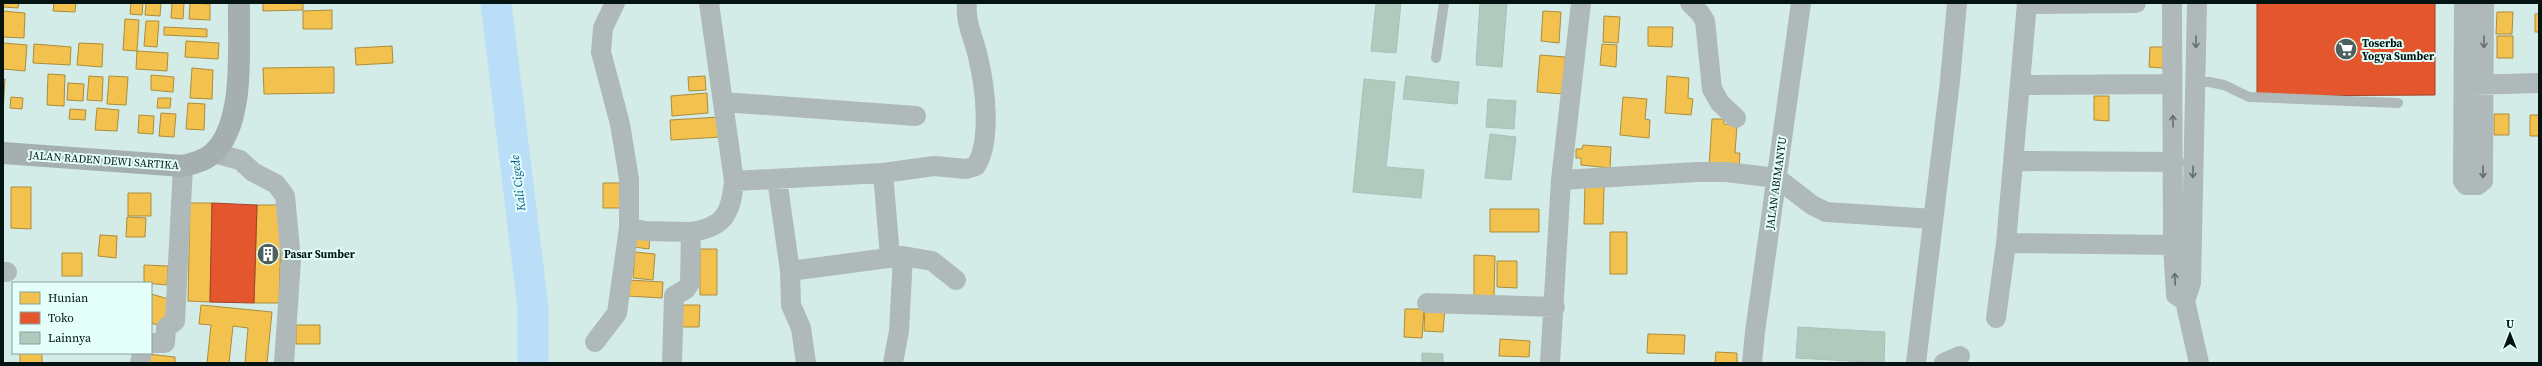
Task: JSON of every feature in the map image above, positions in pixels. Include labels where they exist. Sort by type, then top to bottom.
[{"type":"street","name":"JALAN RADEN DEWI SARTIKA","points":[[3,153],[183,166],[201,161],[214,153],[225,139],[232,119],[236,100],[239,3]]},
{"type":"street","points":[[595,342],[617,313],[629,228],[629,179],[622,132],[601,52],[603,28],[615,3]]},
{"type":"street","points":[[629,228],[646,231],[690,232],[707,228],[722,220],[732,202],[734,181],[709,3]]},
{"type":"street","points":[[734,181],[883,173],[934,166],[966,170],[976,166],[981,158],[985,120],[983,84],[966,16],[967,3]]},
{"type":"street","points":[[1550,363],[1555,307],[1561,180],[1581,3]]},
{"type":"street","points":[[1690,3],[1700,13],[1704,21],[1715,96],[1736,118]]},
{"type":"street","name":"JALAN ABIMANYU","points":[[1752,363],[1801,3]]},
{"type":"street","points":[[1916,363],[1950,80],[1957,3]]},
{"type":"street","points":[[1996,318],[2006,243],[2027,4],[2136,3]]},
{"type":"street","points":[[2172,3],[2174,162],[2173,245],[2176,295],[2186,301]]},
{"type":"street","points":[[2197,3],[2191,283],[2186,301],[2199,363]]},
{"type":"street","points":[[2464,3],[2463,180],[2466,185],[2483,181],[2484,3]]},
{"type":"street","points":[[2464,85],[2539,83]]},
{"type":"street","points":[[2020,85],[2172,84]]},
{"type":"street","points":[[723,102],[916,116]]},
{"type":"street","points":[[214,153],[240,160],[253,172],[276,184],[285,196],[291,260],[284,363]]},
{"type":"street","points":[[2014,161],[2174,162]]},
{"type":"street","points":[[152,343],[165,343],[167,327],[175,321],[183,166]]},
{"type":"street","points":[[1561,180],[1697,172],[1726,172],[1777,178],[1812,205],[1826,212],[1933,219]]},
{"type":"street","points":[[883,173],[896,256],[899,331],[893,363]]},
{"type":"street","points":[[777,179],[790,271],[791,305],[801,328],[806,363]]},
{"type":"street","points":[[672,363],[674,296],[686,289],[690,282],[690,232]]},
{"type":"street","points":[[2006,243],[2173,245]]},
{"type":"street","points":[[790,271],[896,256],[932,261],[956,280]]},
{"type":"street","points":[[1427,302],[1555,307]]},
{"type":"lane","points":[[1436,58],[1444,3]]},
{"type":"lane","points":[[2196,82],[2210,82],[2249,97],[2398,103]]},
{"type":"building: Hunian","points":[[3,3],[19,3],[18,8],[3,7]]},
{"type":"building: Hunian","points":[[54,3],[76,3],[75,12],[53,11]]},
{"type":"building: Hunian","points":[[131,3],[143,3],[142,15],[130,14]]},
{"type":"building: Hunian","points":[[146,3],[161,3],[160,16],[145,15]]},
{"type":"building: Hunian","points":[[172,3],[184,3],[183,19],[171,18]]},
{"type":"building: Hunian","points":[[190,3],[210,4],[210,20],[189,19]]},
{"type":"building: Hunian","points":[[263,3],[303,3],[303,10],[263,11]]},
{"type":"building: Hunian","points":[[332,10],[332,29],[303,29],[303,11]]},
{"type":"building: Hunian","points":[[3,11],[25,13],[24,38],[3,37]]},
{"type":"building: Hunian","points":[[1543,11],[1561,12],[1559,43],[1541,41]]},
{"type":"building: Hunian","points":[[2497,12],[2513,12],[2512,34],[2496,34]]},
{"type":"building: Hunian","points":[[2535,14],[2539,14],[2539,32],[2535,32]]},
{"type":"building: Hunian","points":[[1604,16],[1620,17],[1618,43],[1603,42]]},
{"type":"building: Hunian","points":[[125,19],[139,20],[137,51],[123,50]]},
{"type":"building: Hunian","points":[[146,21],[159,21],[157,47],[144,46]]},
{"type":"building: Hunian","points":[[164,27],[207,29],[207,37],[164,35]]},
{"type":"building: Hunian","points":[[1648,27],[1673,27],[1672,47],[1648,46]]},
{"type":"building: Hunian","points":[[2497,36],[2513,36],[2513,58],[2497,58]]},
{"type":"building: Hunian","points":[[186,41],[219,43],[218,59],[185,57]]},
{"type":"building: Hunian","points":[[3,43],[27,45],[25,71],[3,69]]},
{"type":"building: Hunian","points":[[79,43],[103,44],[102,67],[77,65]]},
{"type":"building: Hunian","points":[[34,44],[71,47],[70,65],[33,63]]},
{"type":"building: Hunian","points":[[1602,44],[1617,45],[1616,67],[1600,65]]},
{"type":"building: Hunian","points":[[392,46],[393,63],[356,65],[355,48]]},
{"type":"building: Hunian","points":[[2150,47],[2165,47],[2164,68],[2149,67]]},
{"type":"building: Hunian","points":[[137,51],[168,53],[167,71],[136,69]]},
{"type":"building: Hunian","points":[[1540,55],[1565,57],[1563,94],[1537,92]]},
{"type":"building: Hunian","points":[[334,67],[334,93],[264,94],[263,68]]},
{"type":"building: Hunian","points":[[192,68],[213,70],[212,99],[190,98]]},
{"type":"building: Hunian","points":[[48,74],[65,75],[64,106],[47,105]]},
{"type":"building: Hunian","points":[[151,75],[174,77],[173,92],[151,90]]},
{"type":"building: Hunian","points":[[89,76],[103,77],[102,101],[87,100]]},
{"type":"building: Hunian","points":[[109,76],[128,77],[126,105],[107,104]]},
{"type":"building: Hunian","points":[[705,76],[706,90],[689,91],[688,77]]},
{"type":"building: Hunian","points":[[1667,76],[1689,78],[1688,98],[1693,99],[1691,115],[1665,113]]},
{"type":"building: Hunian","points":[[3,79],[5,79],[3,112]]},
{"type":"building: Hunian","points":[[68,83],[84,84],[83,101],[67,100]]},
{"type":"building: Hunian","points":[[707,93],[708,113],[672,116],[671,96]]},
{"type":"building: Hunian","points":[[2094,96],[2109,96],[2109,121],[2094,120]]},
{"type":"building: Hunian","points":[[11,97],[23,98],[22,109],[10,108]]},
{"type":"building: Hunian","points":[[1623,97],[1647,99],[1645,119],[1650,120],[1649,138],[1620,135]]},
{"type":"building: Hunian","points":[[158,98],[171,98],[170,108],[157,108]]},
{"type":"building: Hunian","points":[[188,103],[205,104],[204,130],[186,129]]},
{"type":"building: Hunian","points":[[97,108],[119,110],[117,131],[95,130]]},
{"type":"building: Hunian","points":[[70,109],[86,110],[85,120],[69,119]]},
{"type":"building: Hunian","points":[[161,113],[176,114],[174,137],[159,136]]},
{"type":"building: Hunian","points":[[2494,114],[2509,114],[2509,135],[2494,135]]},
{"type":"building: Hunian","points":[[139,115],[154,116],[153,134],[138,133]]},
{"type":"building: Hunian","points":[[2530,115],[2539,115],[2539,136],[2530,136]]},
{"type":"building: Hunian","points":[[720,117],[721,137],[671,140],[670,120]]},
{"type":"building: Hunian","points":[[1712,119],[1724,119],[1724,124],[1737,125],[1735,153],[1740,153],[1739,169],[1709,167]]},
{"type":"building: Hunian","points":[[1583,145],[1611,147],[1610,168],[1581,165],[1581,158],[1576,158],[1576,149],[1582,149]]},
{"type":"building: Hunian","points":[[603,183],[624,183],[624,208],[603,208]]},
{"type":"building: Hunian","points":[[1585,186],[1604,186],[1603,224],[1584,224]]},
{"type":"building: Hunian","points":[[11,187],[31,187],[31,229],[11,228]]},
{"type":"building: Hunian","points":[[128,193],[151,193],[151,216],[128,216]]},
{"type":"building: Hunian","points":[[190,203],[212,203],[210,302],[188,301]]},
{"type":"building: Hunian","name":"Pasar Sumber","points":[[257,205],[282,205],[279,303],[254,303]]},
{"type":"building: Hunian","points":[[1490,209],[1539,209],[1539,232],[1490,232]]},
{"type":"building: Hunian","points":[[127,217],[146,218],[145,237],[126,237]]},
{"type":"building: Hunian","points":[[1610,232],[1627,232],[1627,274],[1610,274]]},
{"type":"building: Hunian","points":[[100,235],[117,236],[116,258],[98,256]]},
{"type":"building: Hunian","points":[[635,235],[650,236],[649,249],[634,247]]},
{"type":"building: Hunian","points":[[700,249],[717,249],[717,295],[700,295]]},
{"type":"building: Hunian","points":[[635,252],[655,254],[653,280],[633,278]]},
{"type":"building: Hunian","points":[[62,253],[82,253],[82,276],[62,276]]},
{"type":"building: Hunian","points":[[1474,255],[1495,256],[1494,296],[1474,296]]},
{"type":"building: Hunian","points":[[1497,261],[1517,261],[1517,288],[1497,287]]},
{"type":"building: Hunian","points":[[144,265],[168,266],[167,285],[144,282]]},
{"type":"building: Hunian","points":[[628,280],[663,282],[662,298],[627,296]]},
{"type":"building: Hunian","points":[[152,294],[172,300],[164,327],[152,323]]},
{"type":"building: Hunian","points":[[201,305],[272,312],[267,363],[245,363],[248,328],[233,326],[229,363],[207,363],[211,325],[199,324]]},
{"type":"building: Hunian","points":[[681,305],[700,305],[699,327],[681,327]]},
{"type":"building: Hunian","points":[[1425,306],[1445,307],[1443,332],[1424,331]]},
{"type":"building: Hunian","points":[[1405,309],[1424,309],[1422,338],[1404,337]]},
{"type":"building: Hunian","points":[[296,325],[320,325],[320,344],[296,344]]},
{"type":"building: Hunian","points":[[1648,334],[1685,335],[1684,354],[1647,353]]},
{"type":"building: Hunian","points":[[1500,339],[1530,341],[1529,357],[1499,356]]},
{"type":"building: Hunian","points":[[1716,352],[1737,353],[1737,363],[1715,363]]},
{"type":"building: Hunian","points":[[20,354],[42,354],[42,363],[20,363]]},
{"type":"building: Hunian","points":[[148,354],[175,357],[175,363],[147,363]]},
{"type":"building: Toko","name":"Toserba Yogya Sumber","points":[[2257,3],[2435,3],[2435,95],[2257,96]]},
{"type":"building: Toko","name":"Pasar Sumber","points":[[212,203],[257,205],[254,303],[210,302]]},
{"type":"building: Lainnya","points":[[1376,3],[1401,3],[1396,53],[1371,51]]},
{"type":"building: Lainnya","points":[[1480,3],[1507,3],[1502,67],[1476,65]]},
{"type":"building: Lainnya","points":[[1406,76],[1459,82],[1457,104],[1403,99]]},
{"type":"building: Lainnya","points":[[1364,79],[1395,82],[1386,167],[1424,170],[1421,198],[1353,192]]},
{"type":"building: Lainnya","points":[[1488,99],[1516,101],[1514,129],[1486,127]]},
{"type":"building: Lainnya","points":[[1490,134],[1516,137],[1511,180],[1485,178]]},
{"type":"building: Lainnya","points":[[1798,327],[1885,332],[1884,363],[1796,358]]},
{"type":"building: Lainnya","points":[[1422,353],[1443,354],[1443,363],[1422,363]]},
{"type":"waterway","name":"Kali Cigede","points":[[496,3],[533,308],[533,363]]},
{"type":"place","name":"Toserba Yogya Sumber","points":[[2346,49]]},
{"type":"place","name":"Pasar Sumber","points":[[268,254]]}]
